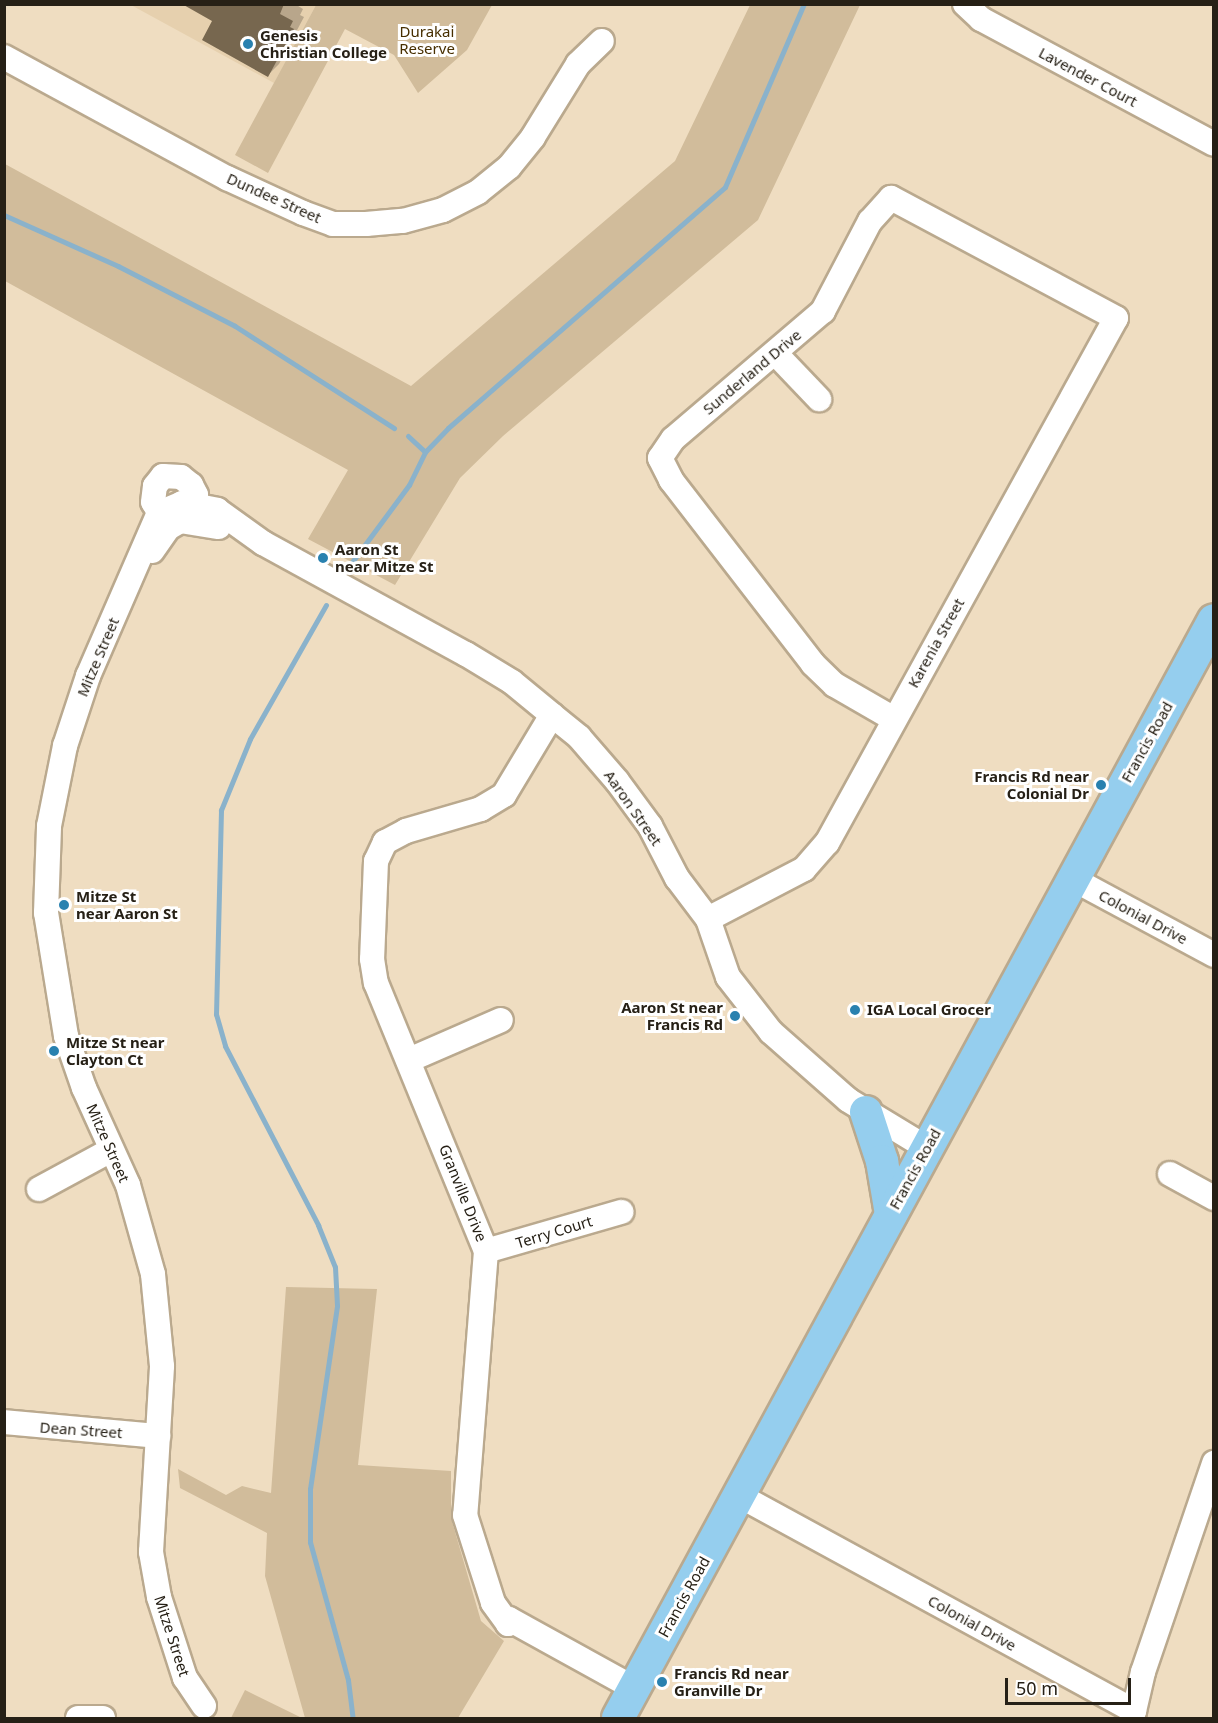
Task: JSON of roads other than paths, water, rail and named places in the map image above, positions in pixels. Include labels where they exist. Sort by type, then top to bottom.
[{"type":"main road","name":"Francis Road","points":[[618,1719],[1214,620]]},
{"type":"main road","points":[[866,1112],[882,1161],[891,1214]]},
{"type":"street","name":"Lavender Court","points":[[965,4],[981,19],[1214,144]]},
{"type":"street","name":"Dundee Street","points":[[4,57],[227,178],[303,213],[333,224],[366,224],[423,215],[478,192],[509,167],[533,137],[578,64],[602,41]]},
{"type":"street","name":"Sunderland Drive","points":[[894,719],[835,686],[813,664],[671,480],[660,458],[673,439],[824,311],[870,221],[891,198],[1116,318]]},
{"type":"street","name":"Karenia Street","points":[[708,919],[804,869],[827,843],[1116,318]]},
{"type":"street","points":[[775,353],[819,399]]},
{"type":"street","name":"Aaron Street","points":[[179,515],[263,543],[466,654],[512,682],[579,737],[617,781],[650,826],[678,878],[708,919],[728,977],[771,1032],[822,1081],[866,1112],[927,1148]]},
{"type":"street","name":"Mitze Street","points":[[179,515],[150,526],[130,586],[88,676],[65,746],[49,826],[46,898],[54,980],[66,1036],[143,1230],[153,1274],[162,1366],[151,1552],[157,1586],[184,1678],[204,1706]]},
{"type":"street","name":"Granville Drive","points":[[552,715],[504,795],[481,809],[406,831],[385,842],[376,861],[372,959],[376,983],[486,1251],[465,1515],[493,1603],[508,1624],[509,1619],[634,1688]]},
{"type":"street","name":"Colonial Drive","points":[[1073,879],[1214,955]]},
{"type":"street","points":[[409,1060],[501,1020]]},
{"type":"street","points":[[39,1189],[111,1150]]},
{"type":"street","points":[[1170,1174],[1214,1198]]},
{"type":"street","name":"Terry Court","points":[[486,1251],[621,1212]]},
{"type":"street","name":"Dean Street","points":[[4,1422],[158,1436]]},
{"type":"street","name":"Colonial Drive","points":[[740,1496],[1134,1711],[1143,1672],[1214,1463]]},
{"type":"street","points":[[78,1719],[104,1719]]},
{"type":"waterway","points":[[352,562],[409,485],[425,452],[448,428],[725,187],[804,4]]},
{"type":"waterway","points":[[4,215],[118,266],[235,326],[394,428]]},
{"type":"waterway","points":[[408,436],[425,452]]},
{"type":"waterway","points":[[326,605],[250,739],[221,810],[216,1014],[225,1046],[318,1225],[335,1267],[337,1306],[310,1489],[310,1542],[348,1680],[353,1718]]},
{"type":"place","name":"Genesis Christian College","points":[[248,44]]},
{"type":"place","name":"Aaron St near Mitze St","points":[[323,558]]},
{"type":"place","name":"Francis Rd near Colonial Dr","points":[[1101,785]]},
{"type":"place","name":"Mitze St near Aaron St","points":[[64,905]]},
{"type":"place","name":"IGA Local Grocer","points":[[855,1010]]},
{"type":"place","name":"Aaron St near Francis Rd","points":[[735,1016]]},
{"type":"place","name":"Mitze St near Clayton Ct","points":[[54,1051]]},
{"type":"place","name":"Francis Rd near Granville Dr","points":[[662,1682]]},
{"type":"park label","name":"Durakai Reserve","points":[[427,40]]}]
